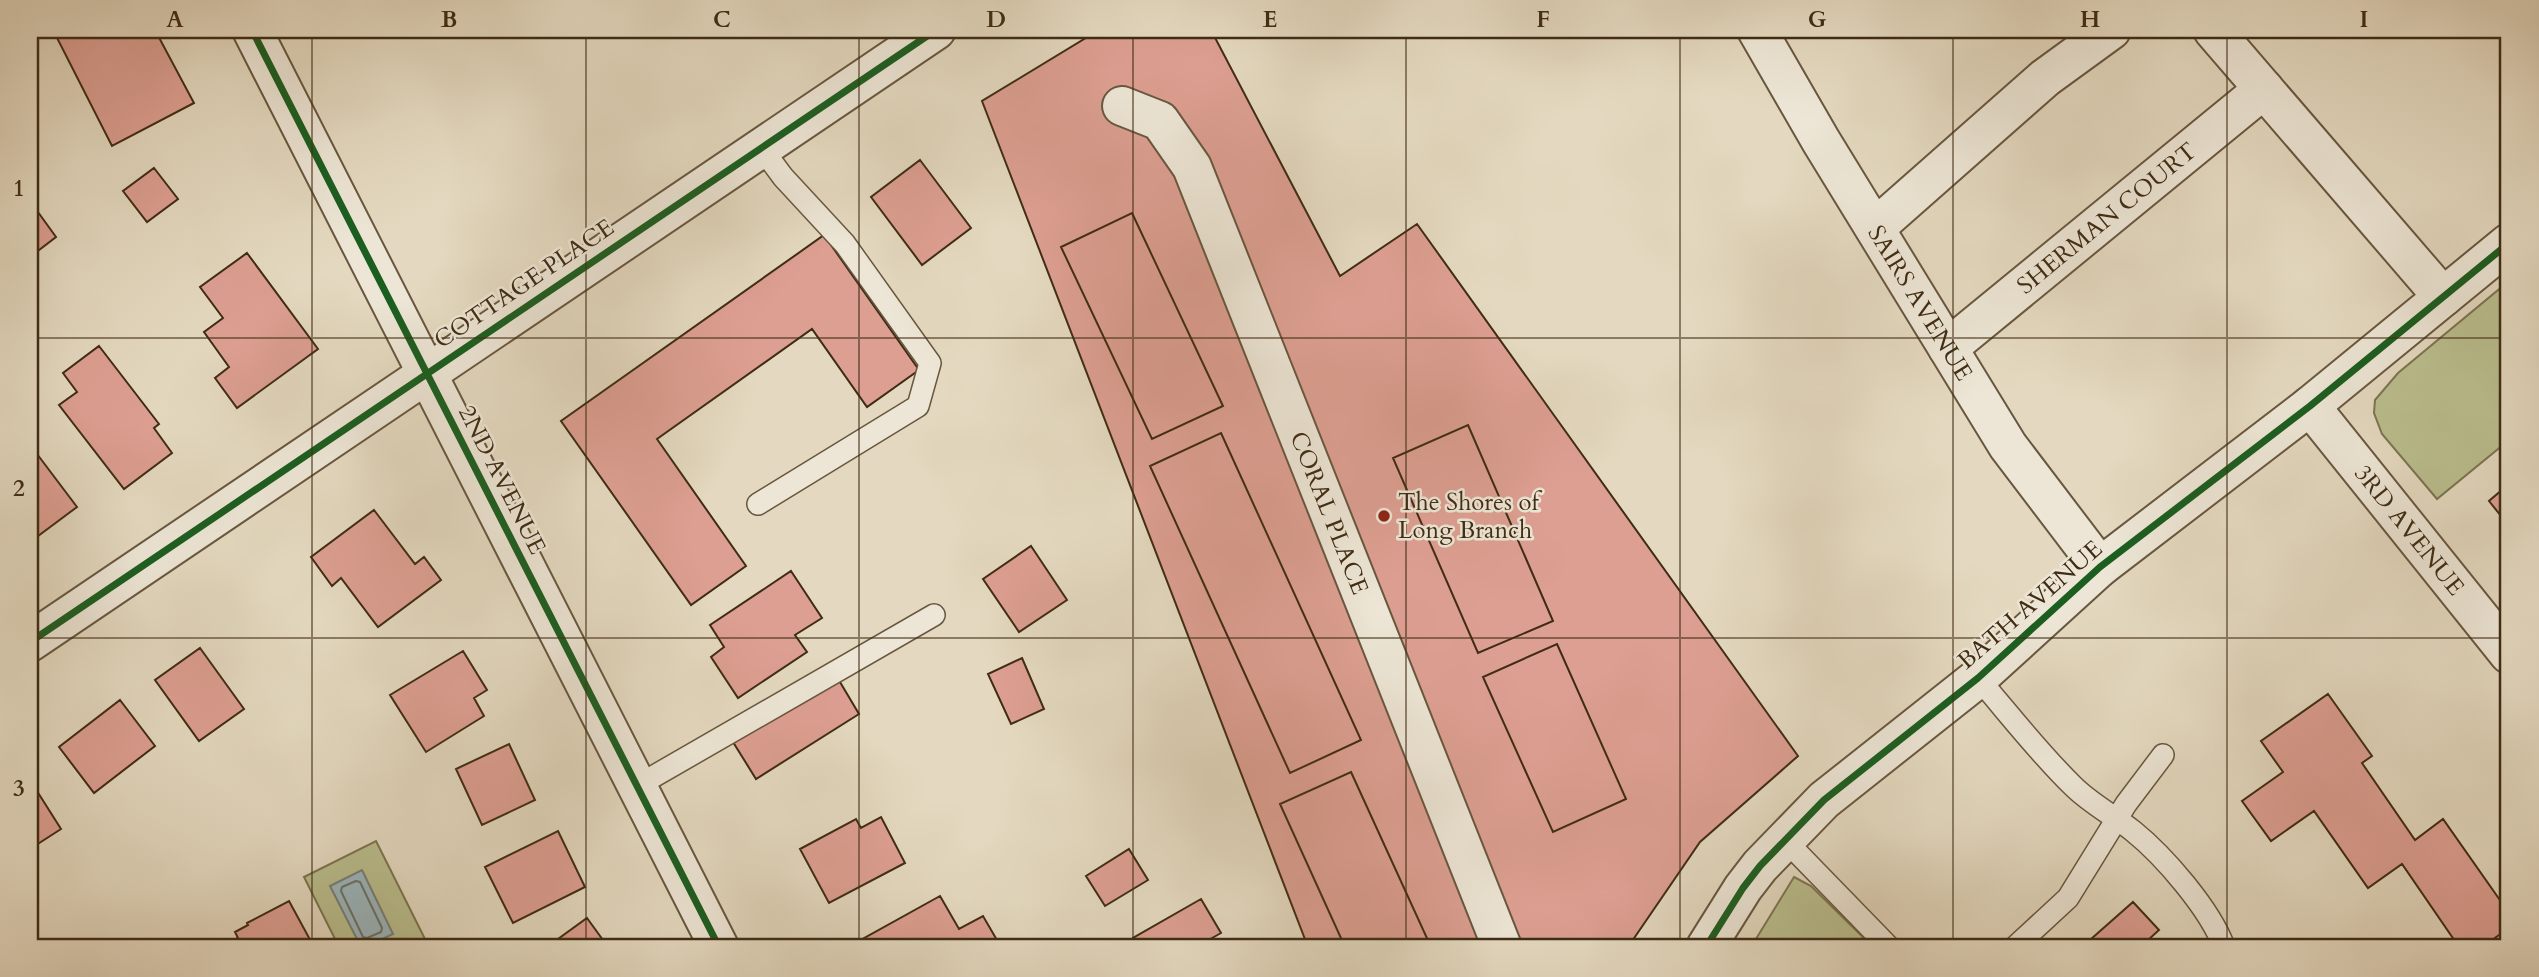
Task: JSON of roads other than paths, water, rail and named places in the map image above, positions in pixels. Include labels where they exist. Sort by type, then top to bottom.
[{"type":"street","name":"2ND AVENUE","points":[[252,30],[719,947]]},
{"type":"street","name":"COTTAGE PLACE","points":[[30,642],[936,30]]},
{"type":"street","name":"SAIRS AVENUE","points":[[1757,30],[2008,446],[2100,567]]},
{"type":"street","points":[[1875,228],[2045,78],[2111,30]]},
{"type":"street","points":[[2213,30],[2444,297]]},
{"type":"street","name":"SHERMAN COURT","points":[[1948,348],[2264,89]]},
{"type":"street","name":"CORAL PLACE","points":[[1122,106],[1160,121],[1192,167],[1502,947]]},
{"type":"street","name":"BATH AVENUE","points":[[1706,947],[1743,888],[1824,800],[1978,678],[2100,567],[2310,406],[2509,243]]},
{"type":"street","name":"3RD AVENUE","points":[[2310,406],[2509,654]]},
{"type":"lane","points":[[758,504],[918,405],[930,363],[845,244],[783,177],[761,146]]},
{"type":"lane","points":[[637,786],[934,615]]},
{"type":"lane","points":[[1978,678],[2073,786],[2156,852],[2205,911],[2224,947]]},
{"type":"lane","points":[[2015,947],[2068,898],[2126,804],[2163,755]]},
{"type":"lane","points":[[1785,840],[1889,947]]},
{"type":"water","points":[[362,870],[393,934],[365,947],[361,947],[330,886]]},
{"type":"place","name":"The Shores of Long Branch","points":[[1384,516]]}]
